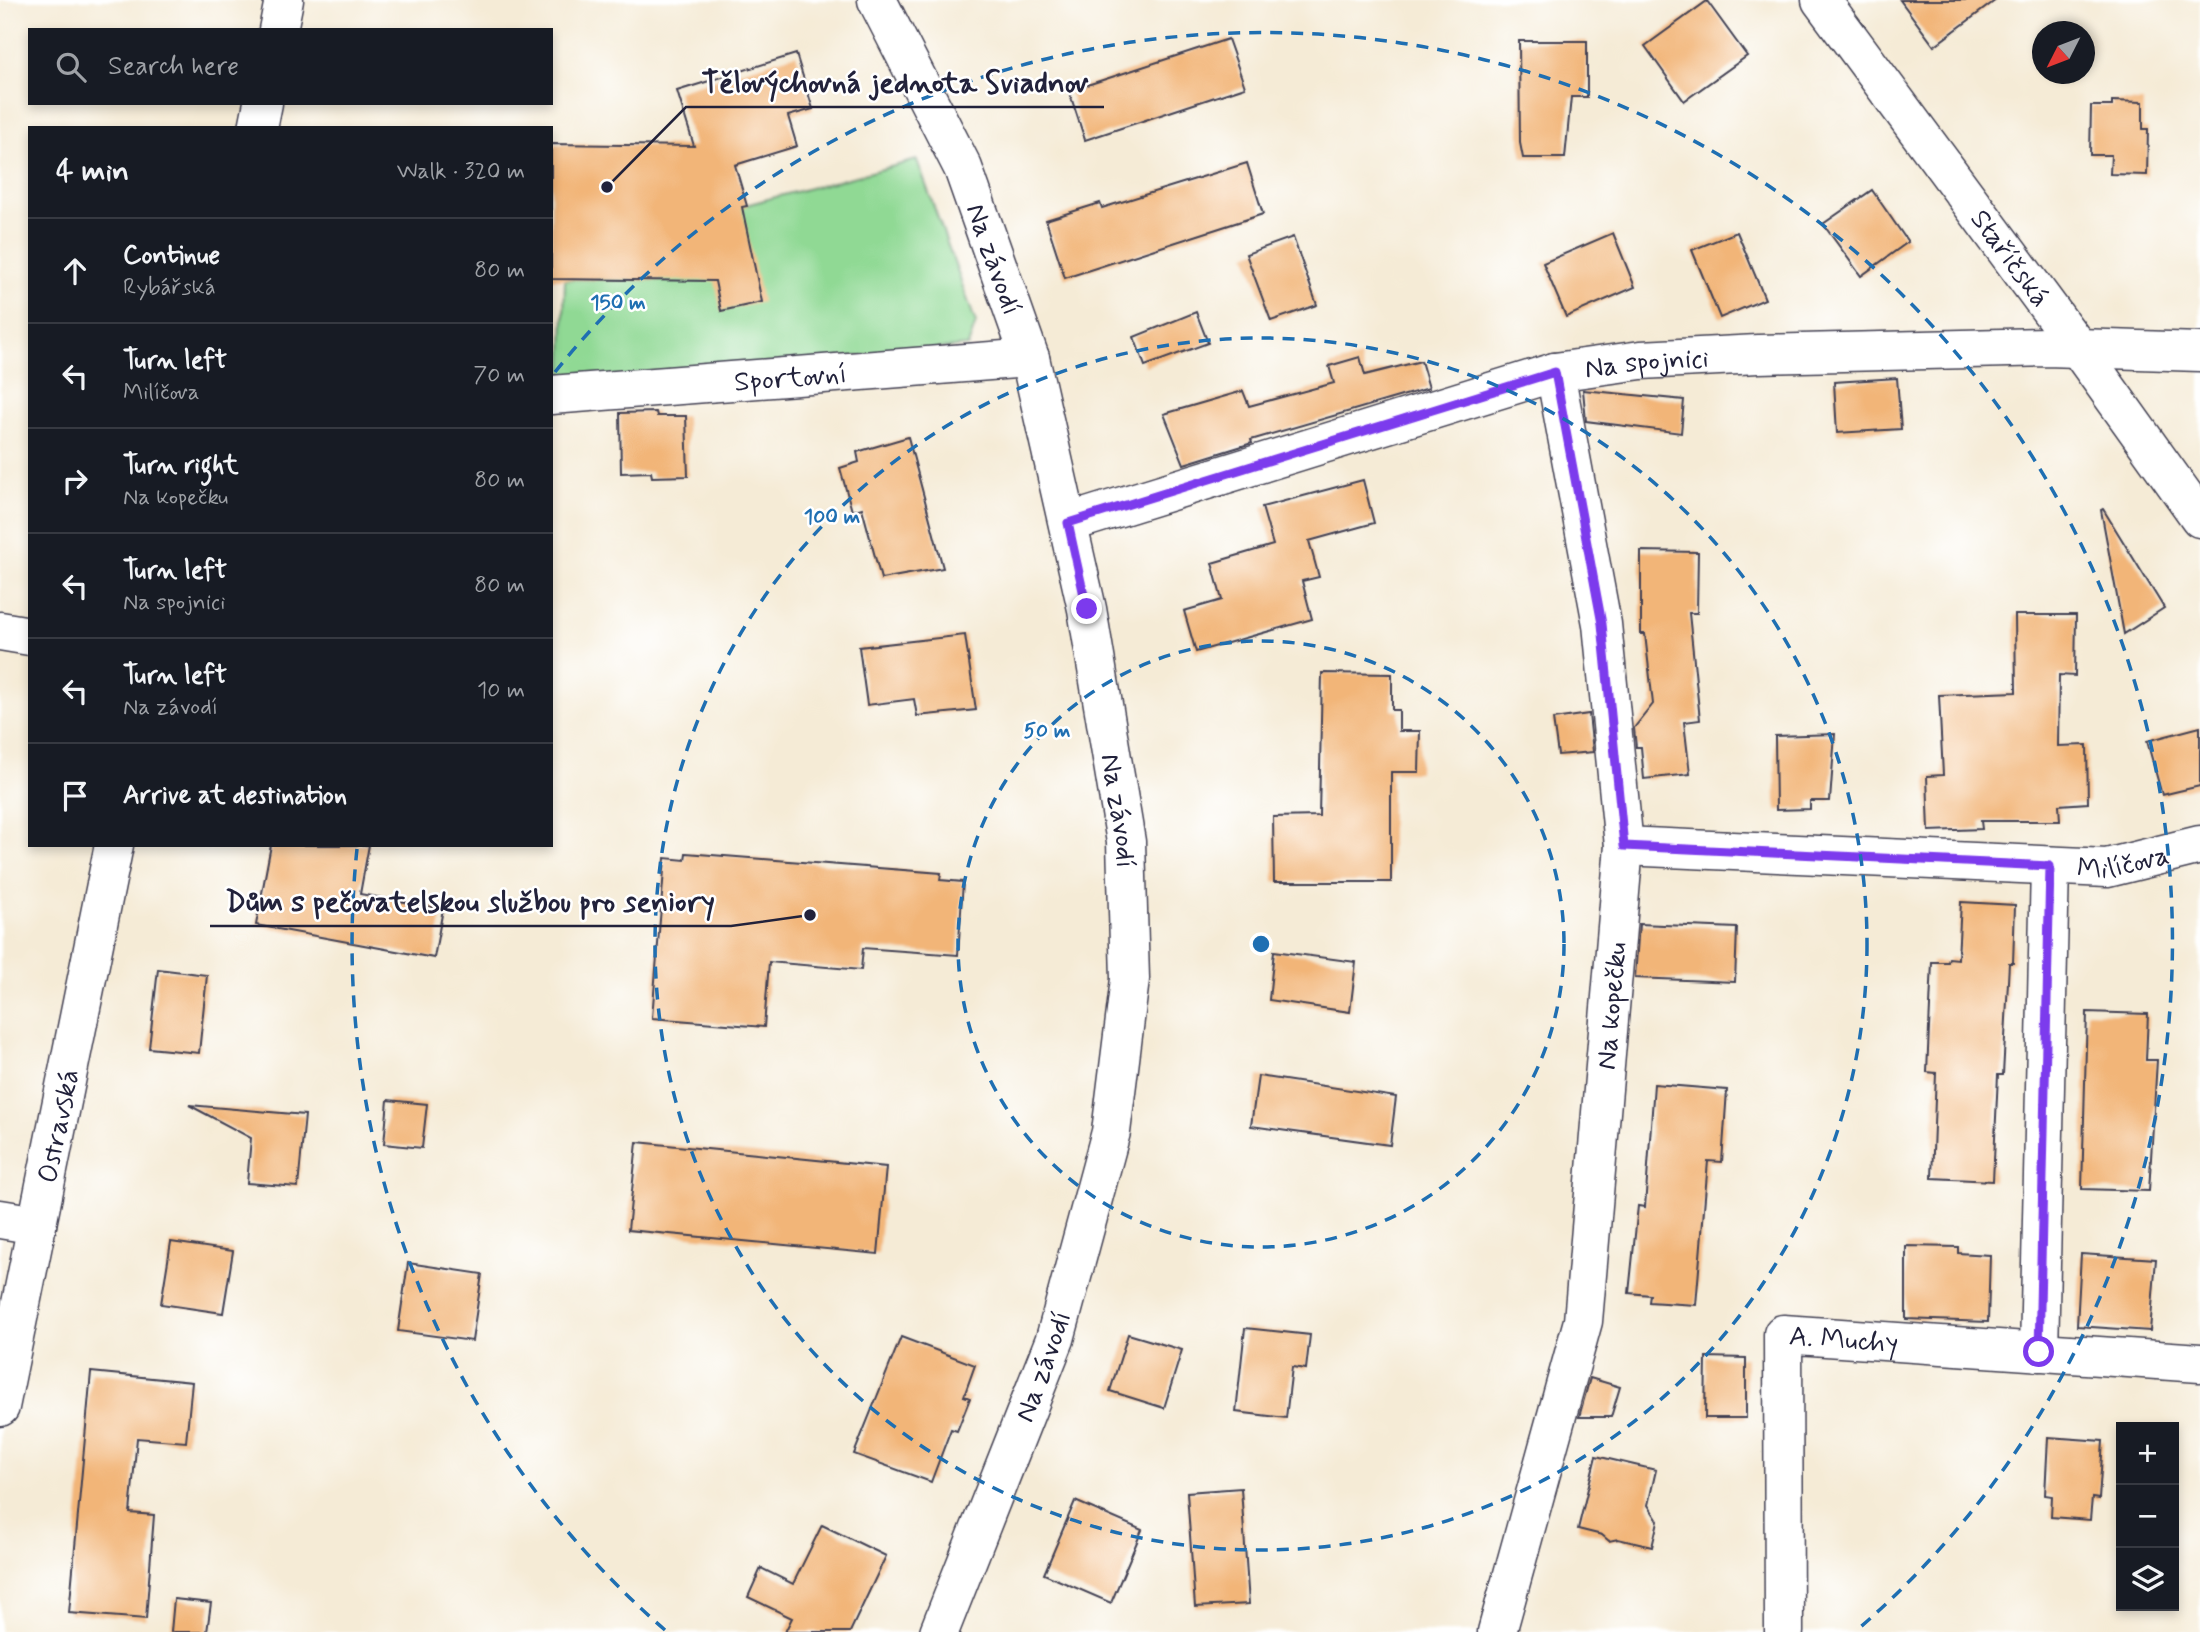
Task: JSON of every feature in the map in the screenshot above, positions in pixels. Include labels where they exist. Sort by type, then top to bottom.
[{"type":"street","points":[[278,28],[284,0]]},
{"type":"street","name":"Na závodí","points":[[877,0],[963,168],[1030,358],[1087,609],[1126,842],[1130,979],[1111,1132],[1055,1339],[939,1632]]},
{"type":"street","name":"Staříčská","points":[[1821,0],[2079,349],[2200,518]]},
{"type":"street","points":[[258,126],[263,105]]},
{"type":"street","name":"Na spojnici","points":[[1068,523],[1555,372],[1641,360],[1745,355],[2079,349],[2200,352]]},
{"type":"street","name":"Sportovní","points":[[553,395],[1030,358]]},
{"type":"street","name":"Na kopečku","points":[[1497,1632],[1583,1321],[1624,846],[1602,624],[1555,372]]},
{"type":"street","points":[[0,631],[28,636]]},
{"type":"street","name":"Milíčova","points":[[1624,846],[2106,868],[2200,845]]},
{"type":"street","name":"Ostravská","points":[[0,1407],[18,1222],[113,847]]},
{"type":"street","points":[[2039,1352],[2050,866]]},
{"type":"street","name":"A. Muchy","points":[[1784,1632],[1783,1334],[2200,1363]]},
{"type":"green space","points":[[917,160],[976,323],[968,346],[562,383],[565,279],[662,280],[688,220]]},
{"type":"building","points":[[1900,0],[1996,0],[1934,46]]},
{"type":"building","points":[[1707,1],[1747,56],[1684,101],[1645,46]]},
{"type":"building","points":[[1228,39],[1245,87],[1085,140],[1069,91]]},
{"type":"building","points":[[1519,41],[1587,41],[1587,97],[1571,97],[1565,158],[1523,158],[1520,143]]},
{"type":"building","points":[[796,54],[813,109],[788,116],[797,146],[735,165],[747,206],[742,207],[762,302],[721,311],[715,281],[553,279],[553,144],[694,146],[677,91]]},
{"type":"building","points":[[2112,101],[2143,102],[2143,129],[2148,129],[2147,175],[2110,174],[2111,155],[2090,155],[2091,106],[2112,106]]},
{"type":"building","points":[[1247,163],[1263,214],[1065,278],[1046,220],[1100,203],[1102,208]]},
{"type":"building","points":[[1872,190],[1908,242],[1861,276],[1823,224]]},
{"type":"building","points":[[1737,232],[1765,299],[1720,318],[1692,250]]},
{"type":"building","points":[[1613,233],[1635,287],[1566,317],[1543,263]]},
{"type":"building","points":[[1293,237],[1317,305],[1271,321],[1246,254]]},
{"type":"building","points":[[1196,312],[1208,343],[1145,366],[1134,337]]},
{"type":"building","points":[[1360,357],[1365,375],[1421,361],[1429,388],[1251,440],[1252,443],[1184,464],[1164,414],[1243,391],[1249,406],[1334,383],[1329,366]]},
{"type":"building","points":[[1897,378],[1901,429],[1837,433],[1834,382]]},
{"type":"building","points":[[1583,390],[1684,400],[1681,433],[1586,421]]},
{"type":"building","points":[[656,412],[657,416],[686,416],[688,476],[652,477],[651,472],[621,473],[620,413]]},
{"type":"building","points":[[908,437],[943,568],[881,579],[862,508],[852,511],[840,468],[859,462],[857,452]]},
{"type":"building","points":[[1363,480],[1374,523],[1309,541],[1319,577],[1302,581],[1312,619],[1196,652],[1184,611],[1222,600],[1212,563],[1273,545],[1262,507]]},
{"type":"building","points":[[2103,509],[2164,608],[2124,634],[2101,510]]},
{"type":"building","points":[[1641,551],[1698,552],[1697,613],[1689,613],[1700,720],[1684,722],[1690,774],[1644,779],[1641,747],[1636,747],[1634,728],[1653,704],[1645,634],[1641,634]]},
{"type":"building","points":[[2015,615],[2076,615],[2075,676],[2059,675],[2058,746],[2087,745],[2088,803],[2059,805],[2060,821],[1981,821],[1982,829],[1929,831],[1927,776],[1943,775],[1939,695],[2016,692]]},
{"type":"building","points":[[965,635],[976,710],[917,716],[914,699],[867,705],[859,647]]},
{"type":"building","points":[[1322,673],[1392,674],[1392,710],[1399,710],[1399,731],[1420,731],[1419,772],[1391,772],[1391,882],[1274,882],[1273,817],[1319,816]]},
{"type":"building","points":[[1589,714],[1593,752],[1558,755],[1553,719]]},
{"type":"building","points":[[2200,727],[2200,786],[2162,795],[2147,741]]},
{"type":"building","points":[[1835,734],[1830,801],[1810,801],[1810,809],[1776,810],[1775,736]]},
{"type":"building","points":[[271,847],[369,847],[360,894],[443,909],[434,958],[256,925]]},
{"type":"building","points":[[686,853],[941,873],[940,880],[963,882],[958,955],[863,948],[861,970],[769,962],[764,1027],[652,1018],[665,858],[685,860]]},
{"type":"building","points":[[1961,902],[2015,905],[2003,1075],[1998,1075],[1993,1181],[1932,1178],[1936,1073],[1927,1072],[1932,962],[1958,959]]},
{"type":"building","points":[[1639,924],[1737,928],[1735,982],[1635,978]]},
{"type":"building","points":[[1274,951],[1356,962],[1350,1012],[1269,1000]]},
{"type":"building","points":[[158,969],[207,975],[199,1053],[149,1048]]},
{"type":"building","points":[[2087,1012],[2148,1014],[2146,1060],[2157,1060],[2149,1191],[2082,1189]]},
{"type":"building","points":[[1258,1076],[1396,1097],[1390,1145],[1251,1126]]},
{"type":"building","points":[[1654,1084],[1727,1090],[1722,1162],[1708,1161],[1696,1305],[1649,1302],[1650,1295],[1629,1293],[1638,1206],[1645,1207]]},
{"type":"building","points":[[388,1100],[427,1104],[422,1148],[384,1144]]},
{"type":"building","points":[[189,1105],[305,1115],[298,1187],[247,1183],[251,1138]]},
{"type":"building","points":[[637,1142],[886,1167],[878,1254],[628,1230]]},
{"type":"building","points":[[171,1242],[233,1251],[223,1313],[161,1304]]},
{"type":"building","points":[[1906,1246],[1958,1247],[1958,1253],[1990,1255],[1988,1322],[1906,1319]]},
{"type":"building","points":[[2081,1254],[2156,1259],[2150,1331],[2077,1326]]},
{"type":"building","points":[[408,1263],[482,1274],[472,1341],[398,1331]]},
{"type":"building","points":[[1245,1328],[1310,1335],[1306,1369],[1292,1367],[1286,1418],[1236,1412]]},
{"type":"building","points":[[1128,1334],[1182,1350],[1164,1408],[1110,1391]]},
{"type":"building","points":[[901,1337],[975,1365],[964,1396],[970,1398],[957,1431],[951,1429],[931,1482],[854,1454]]},
{"type":"building","points":[[1706,1357],[1746,1358],[1746,1418],[1705,1418]]},
{"type":"building","points":[[91,1372],[192,1382],[186,1442],[137,1438],[130,1513],[154,1515],[146,1619],[69,1613]]},
{"type":"building","points":[[1590,1378],[1620,1387],[1611,1417],[1579,1417]]},
{"type":"building","points":[[2048,1437],[2103,1441],[2099,1499],[2092,1498],[2090,1520],[2051,1517],[2052,1496],[2045,1495]]},
{"type":"building","points":[[1596,1456],[1656,1470],[1648,1505],[1658,1521],[1652,1547],[1618,1539],[1609,1541],[1602,1535],[1578,1529]]},
{"type":"building","points":[[1241,1488],[1249,1604],[1195,1607],[1187,1492]]},
{"type":"building","points":[[1075,1501],[1142,1530],[1111,1603],[1044,1574]]},
{"type":"building","points":[[822,1525],[886,1556],[850,1632],[785,1632],[792,1618],[748,1597],[761,1568],[793,1584]]},
{"type":"building","points":[[174,1599],[211,1603],[207,1632],[171,1632]]},
{"type":"place","name":"Tělovýchovná jednota Sviadnov","points":[[607,187]]},
{"type":"place","name":"Dům s pečovatelskou službou pro seniory","points":[[810,915]]},
{"type":"route","points":[[1087,609],[1068,523],[1555,372],[1602,624],[1624,846],[2050,866],[2039,1352]]}]
